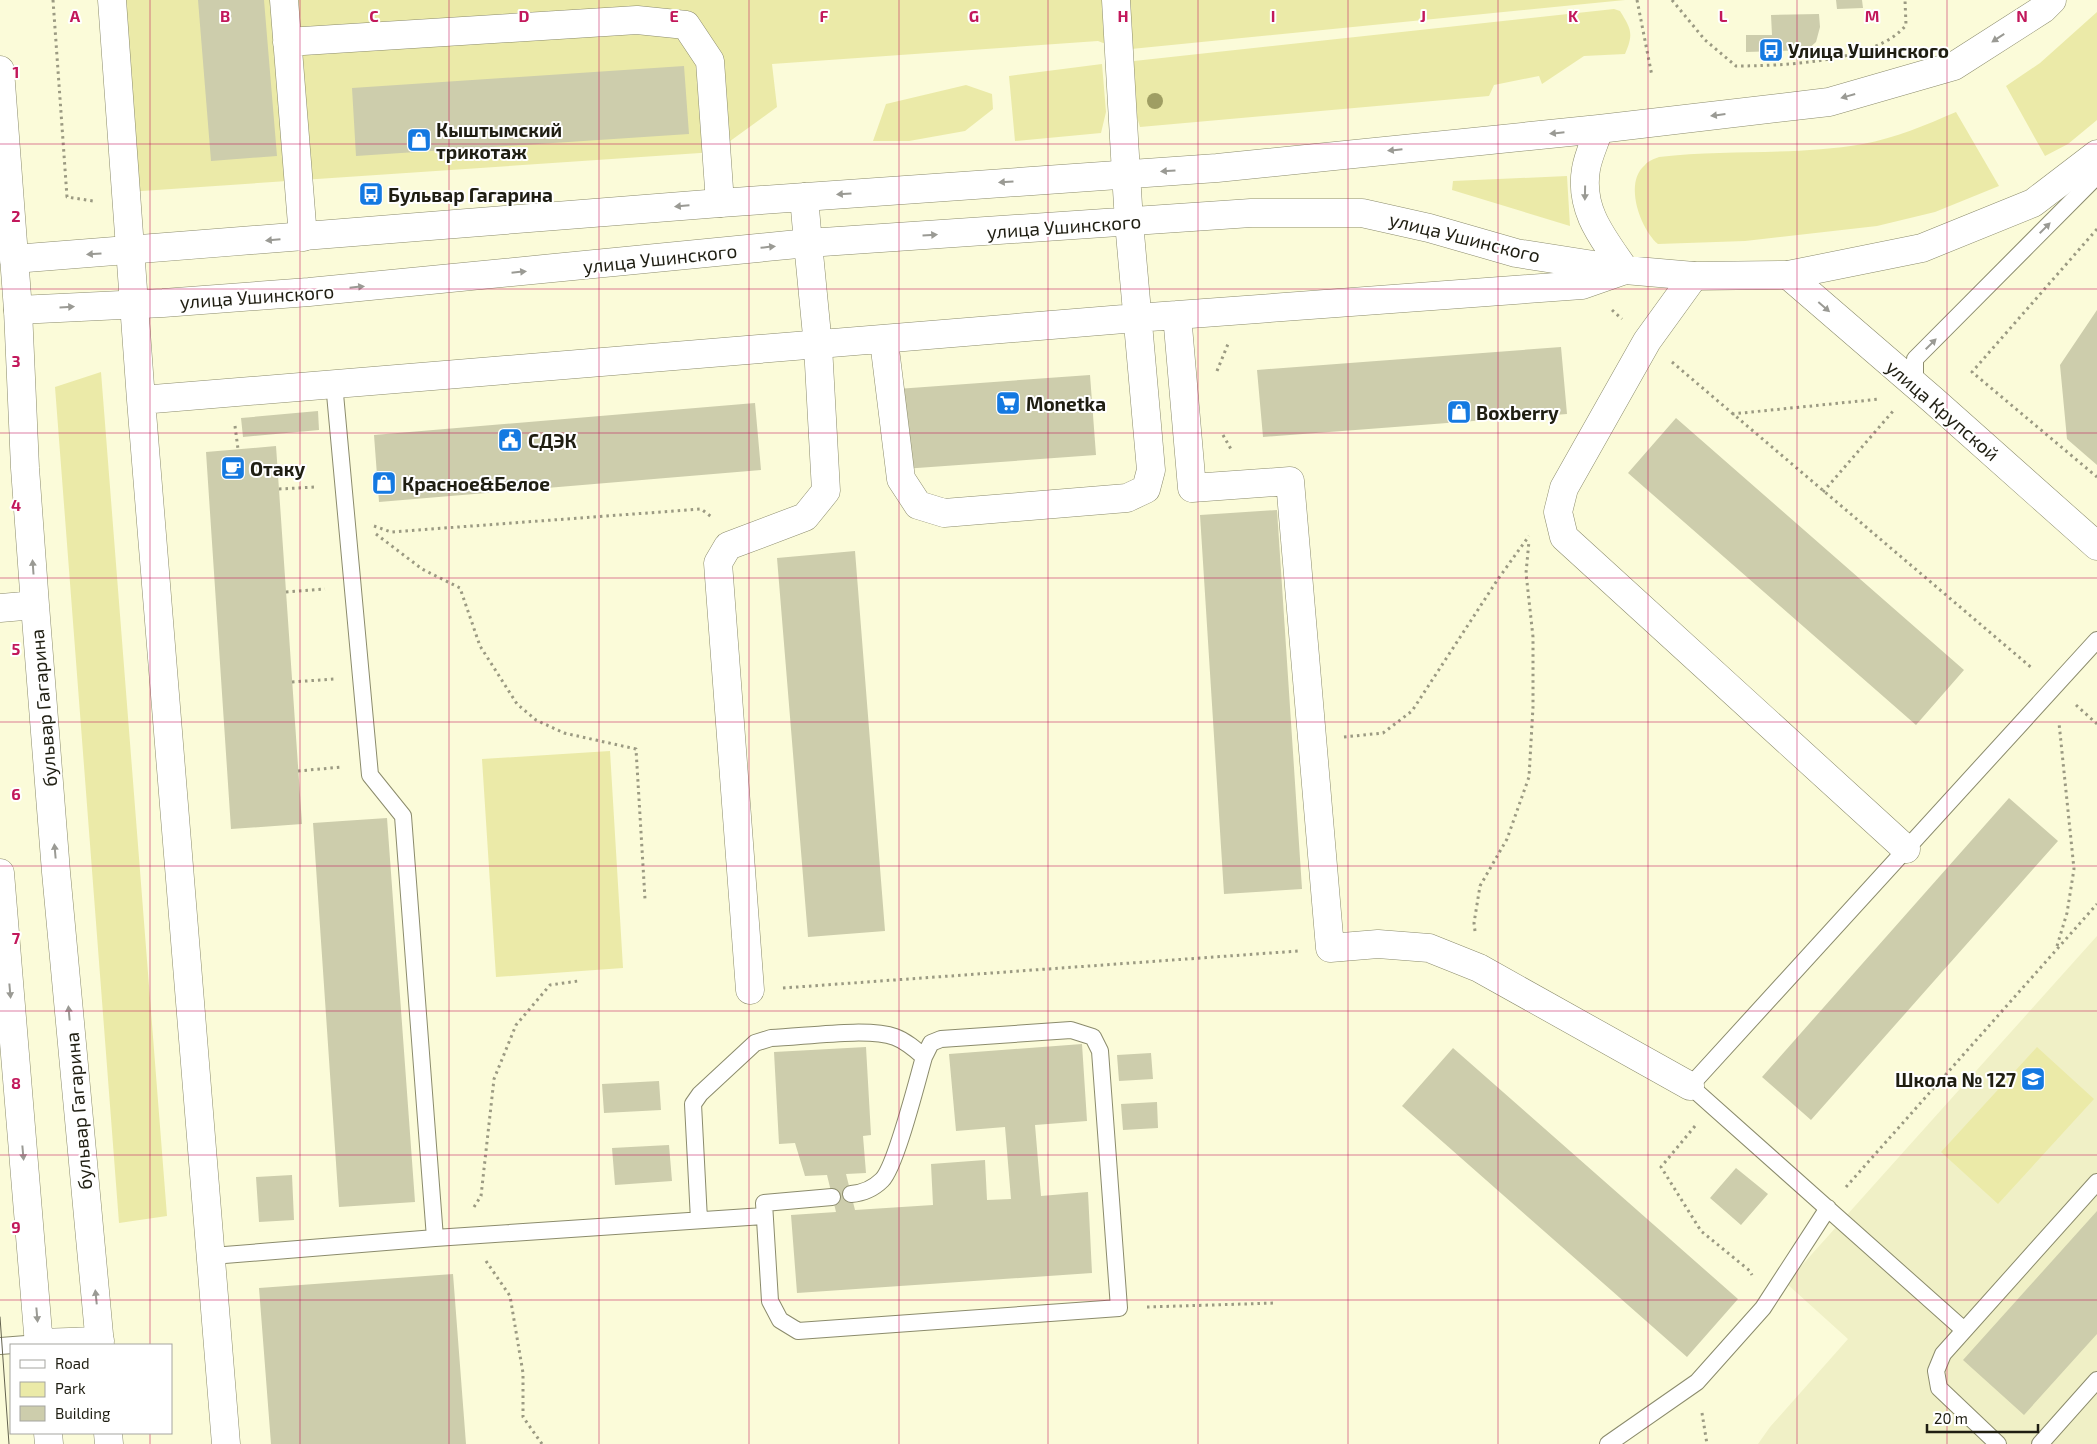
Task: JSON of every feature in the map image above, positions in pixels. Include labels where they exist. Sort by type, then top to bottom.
[{"type":"street","points":[[112,0],[136,304],[141,400],[226,1444]]},
{"type":"street","points":[[284,0],[303,237]]},
{"type":"street","points":[[884,341],[901,479],[918,505],[944,513],[1128,498],[1146,490],[1150,470],[1136,318],[1116,0]]},
{"type":"street","points":[[7,263],[131,251],[720,203],[1217,168],[1600,129],[1838,99],[1954,66],[2043,9],[2052,0]]},
{"type":"street","points":[[287,42],[637,20],[686,26],[710,61],[720,203]]},
{"type":"street","name":"бульвар Гагарина","points":[[0,70],[9,306],[25,468],[56,872],[100,1343]]},
{"type":"street","points":[[141,400],[334,383],[884,341],[1136,318],[1582,285],[1625,270],[1595,228],[1585,201],[1586,169],[1600,129]]},
{"type":"street","name":"улица Ушинского","points":[[9,306],[136,304],[309,292],[808,243],[1251,213],[1362,213],[1429,228],[1516,252],[1625,270],[1694,276],[1788,276],[1922,248],[2033,204],[2097,154]]},
{"type":"street","points":[[750,990],[718,563],[728,546],[805,517],[826,491],[818,346],[804,197]]},
{"type":"street","points":[[1694,276],[1647,341],[1564,488],[1558,512],[1564,537],[1906,849]]},
{"type":"street","name":"улица Крупской","points":[[1788,276],[1907,395],[2097,546]]},
{"type":"street","points":[[1176,315],[1192,488],[1290,481],[1330,948],[1378,944],[1429,948],[1479,968],[1690,1086]]},
{"type":"street","points":[[0,608],[35,606]]},
{"type":"street","points":[[0,873],[39,1344],[100,1343]]},
{"type":"lane","points":[[1907,395],[1915,359],[2097,176]]},
{"type":"lane","points":[[334,383],[344,485],[352,515],[353,587],[370,775],[403,816],[434,1238]]},
{"type":"lane","points":[[1964,1330],[1690,1086],[2097,640]]},
{"type":"lane","points":[[832,1197],[764,1204],[770,1302],[780,1320],[798,1331],[1119,1308],[1100,1051],[1093,1037],[1071,1030],[941,1039],[930,1043],[924,1057],[894,1158],[883,1180],[863,1193],[851,1194]]},
{"type":"lane","points":[[699,1220],[693,1104],[700,1094],[755,1043],[771,1038],[878,1032],[897,1037],[914,1047],[924,1057]]},
{"type":"lane","points":[[1998,1444],[1939,1388],[1936,1371],[1943,1354],[2097,1182]]},
{"type":"lane","points":[[1608,1444],[1697,1382],[1763,1308],[1828,1208]]},
{"type":"lane","points":[[212,1256],[434,1238],[764,1216]]},
{"type":"lane","points":[[2040,1444],[2097,1380]]},
{"type":"path","points":[[53,0],[67,197]]},
{"type":"path","points":[[1637,0],[1652,76]]},
{"type":"path","points":[[1672,0],[1705,40],[1736,66],[1761,66],[1856,55],[1897,37],[1906,26],[1904,0]]},
{"type":"path","points":[[2097,229],[1972,372],[2097,477]]},
{"type":"path","points":[[1605,304],[2097,724]]},
{"type":"path","points":[[1214,377],[1233,335]]},
{"type":"path","points":[[1823,492],[1907,395]]},
{"type":"path","points":[[1732,414],[1886,398]]},
{"type":"path","points":[[235,424],[238,449]]},
{"type":"path","points":[[1221,430],[1228,447],[1262,483]]},
{"type":"path","points":[[279,490],[344,485]]},
{"type":"path","points":[[352,515],[391,532],[701,509],[730,529],[761,534]]},
{"type":"path","points":[[352,515],[422,569],[460,588],[480,646],[516,704],[536,720],[564,733],[636,749],[645,899]]},
{"type":"path","points":[[1383,733],[1412,711],[1534,527]]},
{"type":"path","points":[[1479,968],[1474,923],[1480,886],[1507,839],[1529,777],[1533,707],[1533,637],[1526,573],[1530,535]]},
{"type":"path","points":[[286,592],[353,587]]},
{"type":"path","points":[[292,682],[361,677]]},
{"type":"path","points":[[2055,687],[2074,869],[2068,912],[2056,949]]},
{"type":"path","points":[[298,771],[369,765]]},
{"type":"path","points":[[1828,1208],[2097,904]]},
{"type":"path","points":[[750,990],[1330,948]]},
{"type":"path","points":[[434,1238],[474,1206],[481,1196],[494,1079],[516,1025],[550,985],[578,981]]},
{"type":"path","points":[[1712,1105],[1661,1168],[1701,1231],[1750,1271],[1763,1308]]},
{"type":"path","points":[[434,1238],[481,1254],[510,1296],[523,1373],[523,1417],[542,1444]]},
{"type":"path","points":[[1119,1308],[1276,1303]]},
{"type":"shaded area","name":"Школа № 127","points":[[2097,936],[2097,1444],[1758,1444],[1770,1427],[1848,1339],[1786,1283]]},
{"type":"green space","points":[[112,0],[1625,0],[1121,50],[1098,41],[772,64],[777,107],[715,152],[127,192]]},
{"type":"green space","points":[[1614,9],[1620,11],[1630,31],[1630,41],[1625,54],[1584,56],[1542,84],[1539,76],[1494,85],[1489,96],[1140,127],[1133,104],[1134,61]]},
{"type":"green space","points":[[2097,12],[2097,120],[2068,144],[2045,156],[2006,86],[2040,63]]},
{"type":"green space","points":[[1102,64],[1106,112],[1101,133],[1015,141],[1009,76]]},
{"type":"green space","points":[[966,85],[992,94],[993,109],[965,131],[909,141],[873,141],[886,104]]},
{"type":"green space","points":[[1956,112],[1999,186],[1935,212],[1877,226],[1745,241],[1658,244],[1646,228],[1637,206],[1635,183],[1639,173],[1648,162],[1659,157],[1838,148],[1899,135]]},
{"type":"green space","points":[[1567,176],[1570,226],[1452,190],[1453,181]]},
{"type":"green space","points":[[101,372],[167,1216],[119,1223],[55,387]]},
{"type":"green space","points":[[610,751],[623,968],[496,977],[482,759]]},
{"type":"green space","points":[[2037,1047],[2094,1099],[1998,1204],[1941,1152]]},
{"type":"building","points":[[198,0],[264,0],[277,156],[211,161]]},
{"type":"building","points":[[1836,0],[1862,0],[1863,8],[1837,9]]},
{"type":"building","points":[[1819,14],[1820,27],[1816,42],[1807,50],[1746,52],[1746,35],[1772,35],[1771,15]]},
{"type":"building","points":[[684,66],[689,134],[356,156],[352,88]]},
{"type":"building","points":[[2097,310],[2097,465],[2067,439],[2060,365]]},
{"type":"building","points":[[1561,347],[1567,414],[1263,437],[1257,370]]},
{"type":"building","points":[[1090,375],[1096,455],[903,469],[897,389]]},
{"type":"building","points":[[755,403],[761,470],[379,502],[374,435]]},
{"type":"building","points":[[318,411],[319,430],[243,437],[241,418]]},
{"type":"building","points":[[1676,418],[1964,670],[1916,725],[1628,473]]},
{"type":"building","points":[[276,446],[302,824],[231,829],[206,452]]},
{"type":"building","points":[[1277,510],[1302,889],[1224,894],[1200,515]]},
{"type":"building","points":[[855,551],[885,931],[808,937],[777,558]]},
{"type":"building","points":[[2009,798],[2058,841],[1811,1120],[1762,1077]]},
{"type":"building","points":[[387,818],[415,1202],[339,1207],[313,823]]},
{"type":"building","points":[[1082,1044],[1087,1121],[1035,1125],[1041,1196],[1088,1192],[1092,1273],[797,1293],[791,1215],[836,1212],[827,1175],[805,1176],[795,1143],[779,1144],[774,1052],[866,1047],[871,1135],[863,1136],[866,1173],[846,1174],[855,1210],[933,1205],[931,1164],[985,1160],[987,1200],[1011,1199],[1005,1127],[956,1131],[949,1054]]},
{"type":"building","points":[[1453,1048],[1738,1299],[1687,1357],[1402,1106]]},
{"type":"building","points":[[1151,1053],[1153,1079],[1119,1081],[1117,1055]]},
{"type":"building","points":[[659,1081],[661,1110],[604,1113],[602,1084]]},
{"type":"building","points":[[1157,1102],[1158,1128],[1123,1130],[1121,1104]]},
{"type":"building","points":[[669,1145],[672,1181],[615,1185],[612,1148]]},
{"type":"building","points":[[1736,1168],[1768,1194],[1741,1225],[1710,1198]]},
{"type":"building","points":[[292,1175],[294,1220],[259,1222],[256,1177]]},
{"type":"building","points":[[2097,1211],[2097,1334],[2024,1415],[1963,1360]]},
{"type":"building","points":[[453,1274],[466,1444],[271,1444],[259,1288]]},
{"type":"tram line","points":[[0,1317],[9,1444]]},
{"type":"place","name":"Улица Ушинского","points":[[1771,50]]},
{"type":"place","name":"Кыштымский трикотаж","points":[[419,140]]},
{"type":"place","name":"Бульвар Гагарина","points":[[371,194]]},
{"type":"place","name":"Monetka","points":[[1008,403]]},
{"type":"place","name":"Boxberry","points":[[1459,412]]},
{"type":"place","name":"СДЭК","points":[[510,440]]},
{"type":"place","name":"Отаку","points":[[233,468]]},
{"type":"place","name":"Красное&Белое","points":[[384,483]]},
{"type":"place","name":"Школа № 127","points":[[2033,1079]]}]
